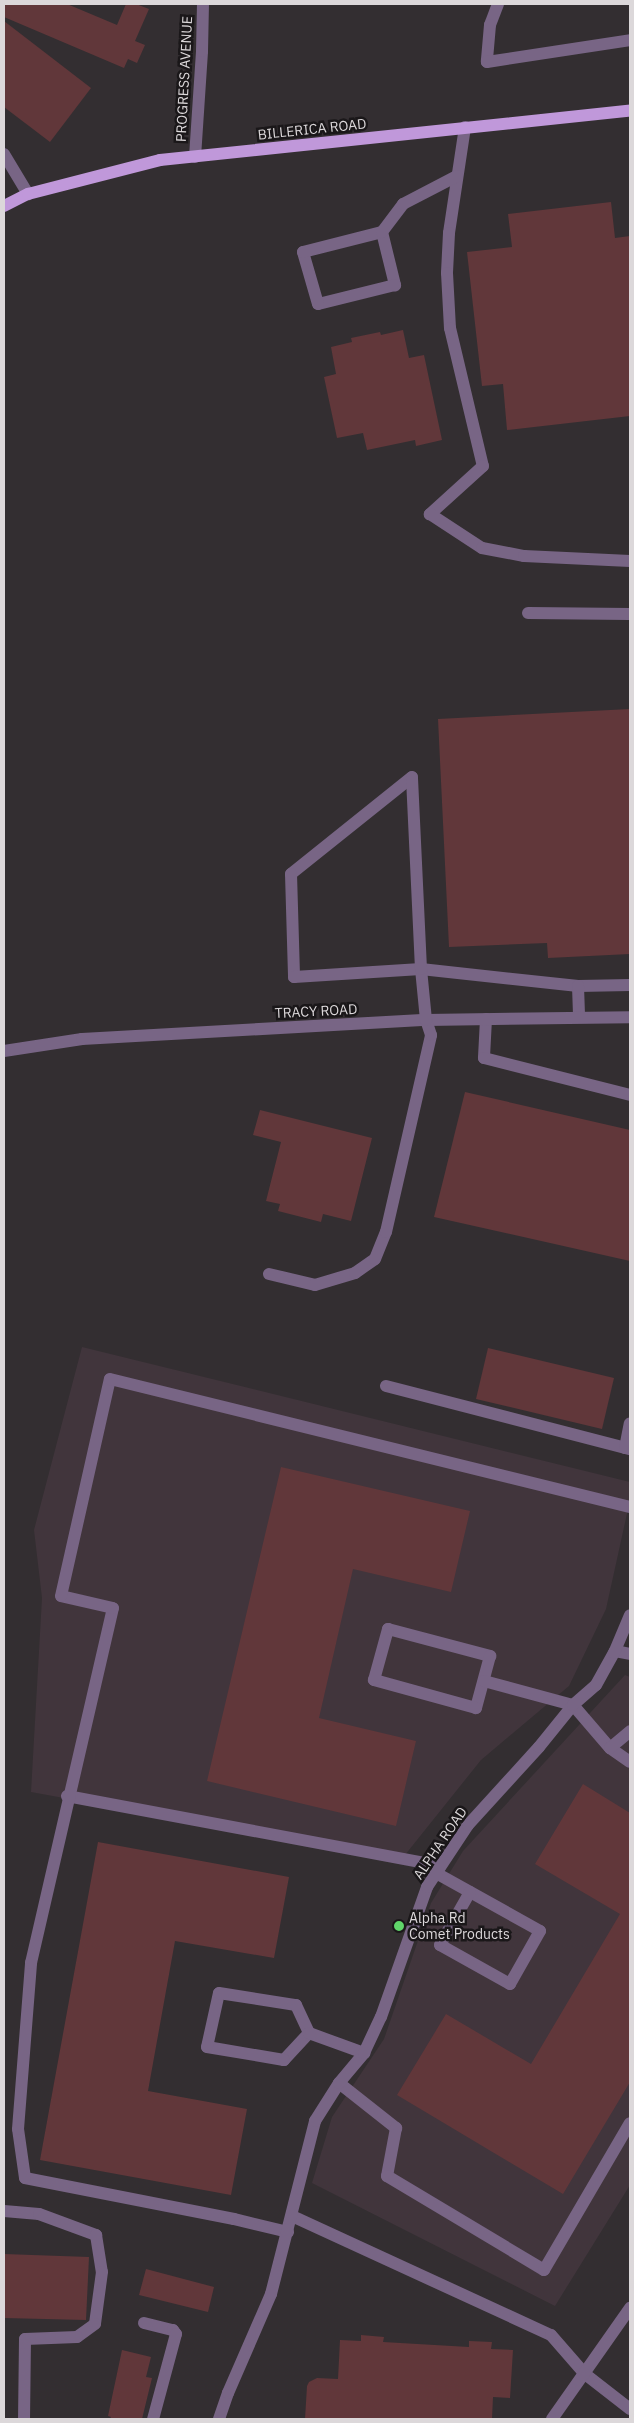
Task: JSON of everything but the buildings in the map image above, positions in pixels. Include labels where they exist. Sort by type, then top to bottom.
[{"type":"main road","name":"BILLERICA ROAD","points":[[4,206],[28,194],[160,160],[630,111]]},
{"type":"street","name":"PROGRESS AVENUE","points":[[195,157],[203,4]]},
{"type":"street","points":[[498,4],[490,25],[487,62],[630,40]]},
{"type":"street","points":[[465,127],[449,233],[447,273],[450,328],[483,466],[430,514],[482,548],[524,556],[630,561]]},
{"type":"street","points":[[4,154],[28,194]]},
{"type":"street","points":[[382,232],[395,285],[318,304],[303,252],[382,232],[404,204],[457,176]]},
{"type":"street","points":[[528,613],[630,614]]},
{"type":"street","points":[[269,1274],[315,1285],[355,1273],[375,1259],[386,1232],[431,1035],[426,1020],[421,969],[412,777],[291,874],[294,977],[421,969],[578,986],[630,985]]},
{"type":"street","points":[[578,986],[578,1017]]},
{"type":"street","name":"TRACY ROAD","points":[[4,1051],[82,1039],[426,1020],[630,1017]]},
{"type":"street","points":[[486,1019],[484,1058],[630,1095]]},
{"type":"street","points":[[288,2232],[234,2219],[25,2178],[18,2129],[31,1963],[67,1796],[113,1608],[60,1596],[110,1379],[630,1507]]},
{"type":"street","points":[[386,1386],[628,1449],[630,1423]]},
{"type":"street","name":"ALPHA ROAD","points":[[219,2419],[270,2294],[316,2121],[339,2083],[364,2053],[381,2017],[427,1887],[468,1825],[539,1747],[573,1705],[596,1685],[615,1651],[630,1615]]},
{"type":"street","points":[[388,1629],[490,1656],[484,1681],[476,1708],[374,1680],[388,1629]]},
{"type":"street","points":[[615,1651],[630,1654]]},
{"type":"street","points":[[484,1681],[573,1705],[610,1748],[630,1762]]},
{"type":"street","points":[[610,1748],[630,1731]]},
{"type":"street","points":[[67,1796],[438,1870],[470,1892],[540,1931],[510,1984],[440,1945],[470,1892]]},
{"type":"street","points":[[310,2033],[284,2060],[206,2047],[219,1993],[296,2005],[310,2033],[364,2053]]},
{"type":"street","points":[[339,2083],[396,2128],[387,2176],[544,2270],[630,2123]]},
{"type":"street","points":[[4,2212],[39,2214],[96,2235],[102,2272],[95,2324],[77,2337],[25,2338],[24,2419]]},
{"type":"street","points":[[292,2216],[551,2335],[585,2374],[630,2409]]},
{"type":"street","points":[[552,2419],[630,2308]]},
{"type":"street","points":[[144,2323],[172,2330],[176,2334],[153,2419]]},
{"type":"shaded area","points":[[82,1347],[630,1482],[630,1500],[606,1609],[569,1686],[481,1760],[401,1860],[31,1792],[42,1598],[34,1530]]},
{"type":"shaded area","points":[[625,1675],[630,1677],[630,2185],[555,2306],[312,2183],[332,2117],[384,2039],[431,1903],[463,1851]]},
{"type":"place","name":"Alpha Rd Comet Products","points":[[399,1926]]}]
